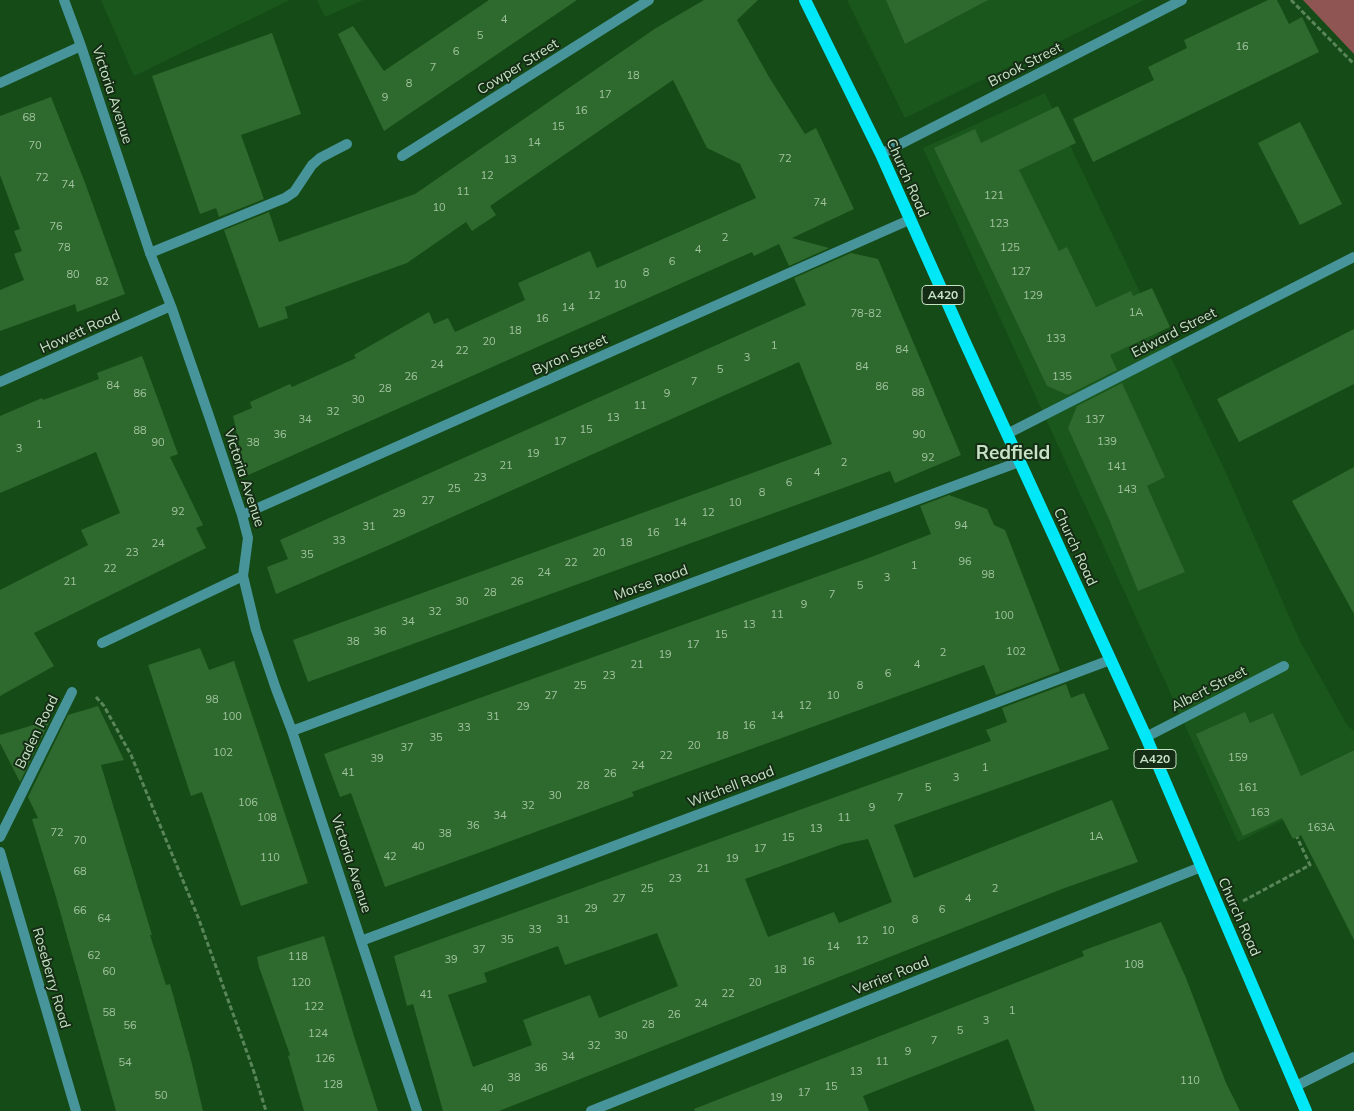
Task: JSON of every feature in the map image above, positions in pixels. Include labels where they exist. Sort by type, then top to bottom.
[{"type":"main road","name":"Church Road","points":[[805,0],[881,154],[909,220],[1146,737],[1296,1086],[1304,1110]]},
{"type":"street","name":"Victoria Avenue","points":[[64,0],[242,515],[248,538],[244,576],[256,630],[292,731],[417,1111]]},
{"type":"street","name":"Cowper Street","points":[[402,156],[649,0]]},
{"type":"street","name":"Brook Street","points":[[881,154],[1182,0]]},
{"type":"street","points":[[0,83],[81,46]]},
{"type":"street","points":[[150,253],[285,198],[294,192],[312,165],[320,158],[347,144]]},
{"type":"street","name":"Byron Street","points":[[242,515],[909,220]]},
{"type":"street","name":"Edward Street","points":[[1007,434],[1354,257]]},
{"type":"street","name":"Howett Road","points":[[0,382],[171,306]]},
{"type":"street","name":"Morse Road","points":[[292,731],[1019,462]]},
{"type":"street","points":[[102,643],[244,576]]},
{"type":"street","name":"Witchell Road","points":[[361,941],[1110,660]]},
{"type":"street","name":"Albert Street","points":[[1146,737],[1284,666]]},
{"type":"street","name":"Baden Road","points":[[0,837],[72,692]]},
{"type":"street","name":"Roseberry Road","points":[[0,852],[76,1111]]},
{"type":"street","name":"Verrier Road","points":[[591,1111],[1201,867]]},
{"type":"street","points":[[1296,1086],[1354,1057]]},
{"type":"path","points":[[1291,0],[1354,64]]},
{"type":"path","points":[[72,692],[80,677],[104,706],[131,755],[198,916],[254,1069],[266,1111]]},
{"type":"path","points":[[1222,912],[1310,865],[1298,837]]},
{"type":"shaded area","points":[[101,0],[290,0],[134,76]]},
{"type":"shaded area","points":[[317,0],[363,0],[325,17]]},
{"type":"shaded area","points":[[847,0],[1144,0],[905,118]]},
{"type":"shaded area","points":[[1303,0],[1354,0],[1354,54]]},
{"type":"shaded area","points":[[1045,93],[1227,475],[1300,641],[1347,725],[1354,731],[1354,749],[1306,774],[1283,820],[1238,842],[923,148]]},
{"type":"building","points":[[489,0],[577,0],[384,131],[338,34],[353,26],[384,71]]},
{"type":"building","points":[[704,0],[758,0],[737,20],[769,77],[805,134],[816,128],[854,209],[792,238],[829,248],[789,266],[779,244],[754,256],[752,252],[246,476],[233,416],[252,408],[250,402],[290,384],[292,387],[356,358],[354,355],[429,312],[434,324],[448,318],[455,332],[525,300],[518,283],[590,251],[597,268],[756,198],[740,164],[707,148],[673,80],[490,206],[496,215],[472,231],[466,222],[407,263],[285,307],[288,318],[259,328],[224,230],[269,212],[279,242],[415,194],[656,28]]},
{"type":"building","points":[[886,0],[988,0],[905,44]]},
{"type":"building","points":[[1268,0],[1277,0],[1289,24],[1302,17],[1319,52],[1093,162],[1073,119],[1154,80],[1148,67],[1187,48],[1184,40]]},
{"type":"building","points":[[272,33],[301,114],[241,135],[264,199],[219,217],[216,208],[200,214],[152,76]]},
{"type":"building","points":[[51,97],[84,180],[125,294],[77,312],[75,304],[0,331],[0,290],[24,280],[14,254],[22,251],[14,231],[20,229],[0,175],[0,116]]},
{"type":"building","points":[[1058,106],[1076,143],[1019,170],[1059,251],[1067,247],[1096,307],[1131,291],[1133,296],[1152,288],[1170,327],[1110,355],[1117,370],[1068,395],[1047,386],[934,148],[975,129],[981,143]]},
{"type":"building","points":[[1300,122],[1342,204],[1300,225],[1258,143]]},
{"type":"building","points":[[851,253],[878,259],[961,455],[895,483],[890,471],[308,682],[293,640],[832,444],[799,362],[276,594],[267,567],[288,559],[280,540],[806,305],[794,278]]},
{"type":"building","points":[[1354,329],[1354,384],[1239,442],[1217,399]]},
{"type":"building","points":[[142,356],[178,454],[170,457],[203,525],[196,528],[206,548],[34,633],[54,666],[0,696],[0,590],[88,545],[81,530],[120,513],[96,452],[0,493],[0,416],[42,398],[43,400],[99,379],[97,373]]},
{"type":"building","points":[[1122,383],[1165,477],[1147,486],[1185,572],[1138,591],[1109,519],[1068,428],[1077,406]]},
{"type":"building","points":[[1354,467],[1354,614],[1292,501]]},
{"type":"building","points":[[949,495],[987,509],[994,525],[1005,530],[1060,671],[996,695],[984,665],[632,792],[634,796],[385,887],[351,793],[340,797],[324,754],[931,534],[920,506]]},
{"type":"building","points":[[200,648],[209,670],[234,661],[308,883],[241,906],[202,792],[191,796],[148,665]]},
{"type":"building","points":[[1066,684],[1071,698],[1084,693],[1109,749],[894,825],[914,878],[1112,800],[1138,862],[1062,889],[499,1111],[443,1111],[413,1004],[407,1006],[394,956],[991,741],[986,730],[1007,722],[1002,708]],"holes":[[[868,839],[892,902],[839,923],[834,912],[768,937],[745,879],[843,844]],[[657,933],[678,986],[599,1018],[590,995],[523,1020],[532,1045],[473,1067],[448,995],[487,982],[484,973],[558,946],[565,965]]]},
{"type":"building","points":[[98,706],[124,760],[101,765],[152,935],[150,935],[166,985],[170,984],[203,1111],[116,1111],[56,897],[32,819],[38,818],[28,797],[68,715]]},
{"type":"building","points":[[1245,712],[1250,723],[1273,713],[1301,776],[1354,750],[1354,940],[1301,835],[1293,839],[1282,818],[1243,836],[1196,734]]},
{"type":"building","points":[[50,720],[20,782],[0,743],[0,735]]},
{"type":"building","points":[[1161,922],[1186,978],[1226,1083],[1240,1111],[1035,1111],[1008,1039],[863,1096],[869,1111],[695,1111],[694,1109],[1084,956],[1082,951]]},
{"type":"building","points":[[324,936],[378,1111],[304,1111],[288,1056],[290,1055],[259,967],[257,957]]},
{"type":"district","name":"Redfield","points":[[1013,453]]}]
